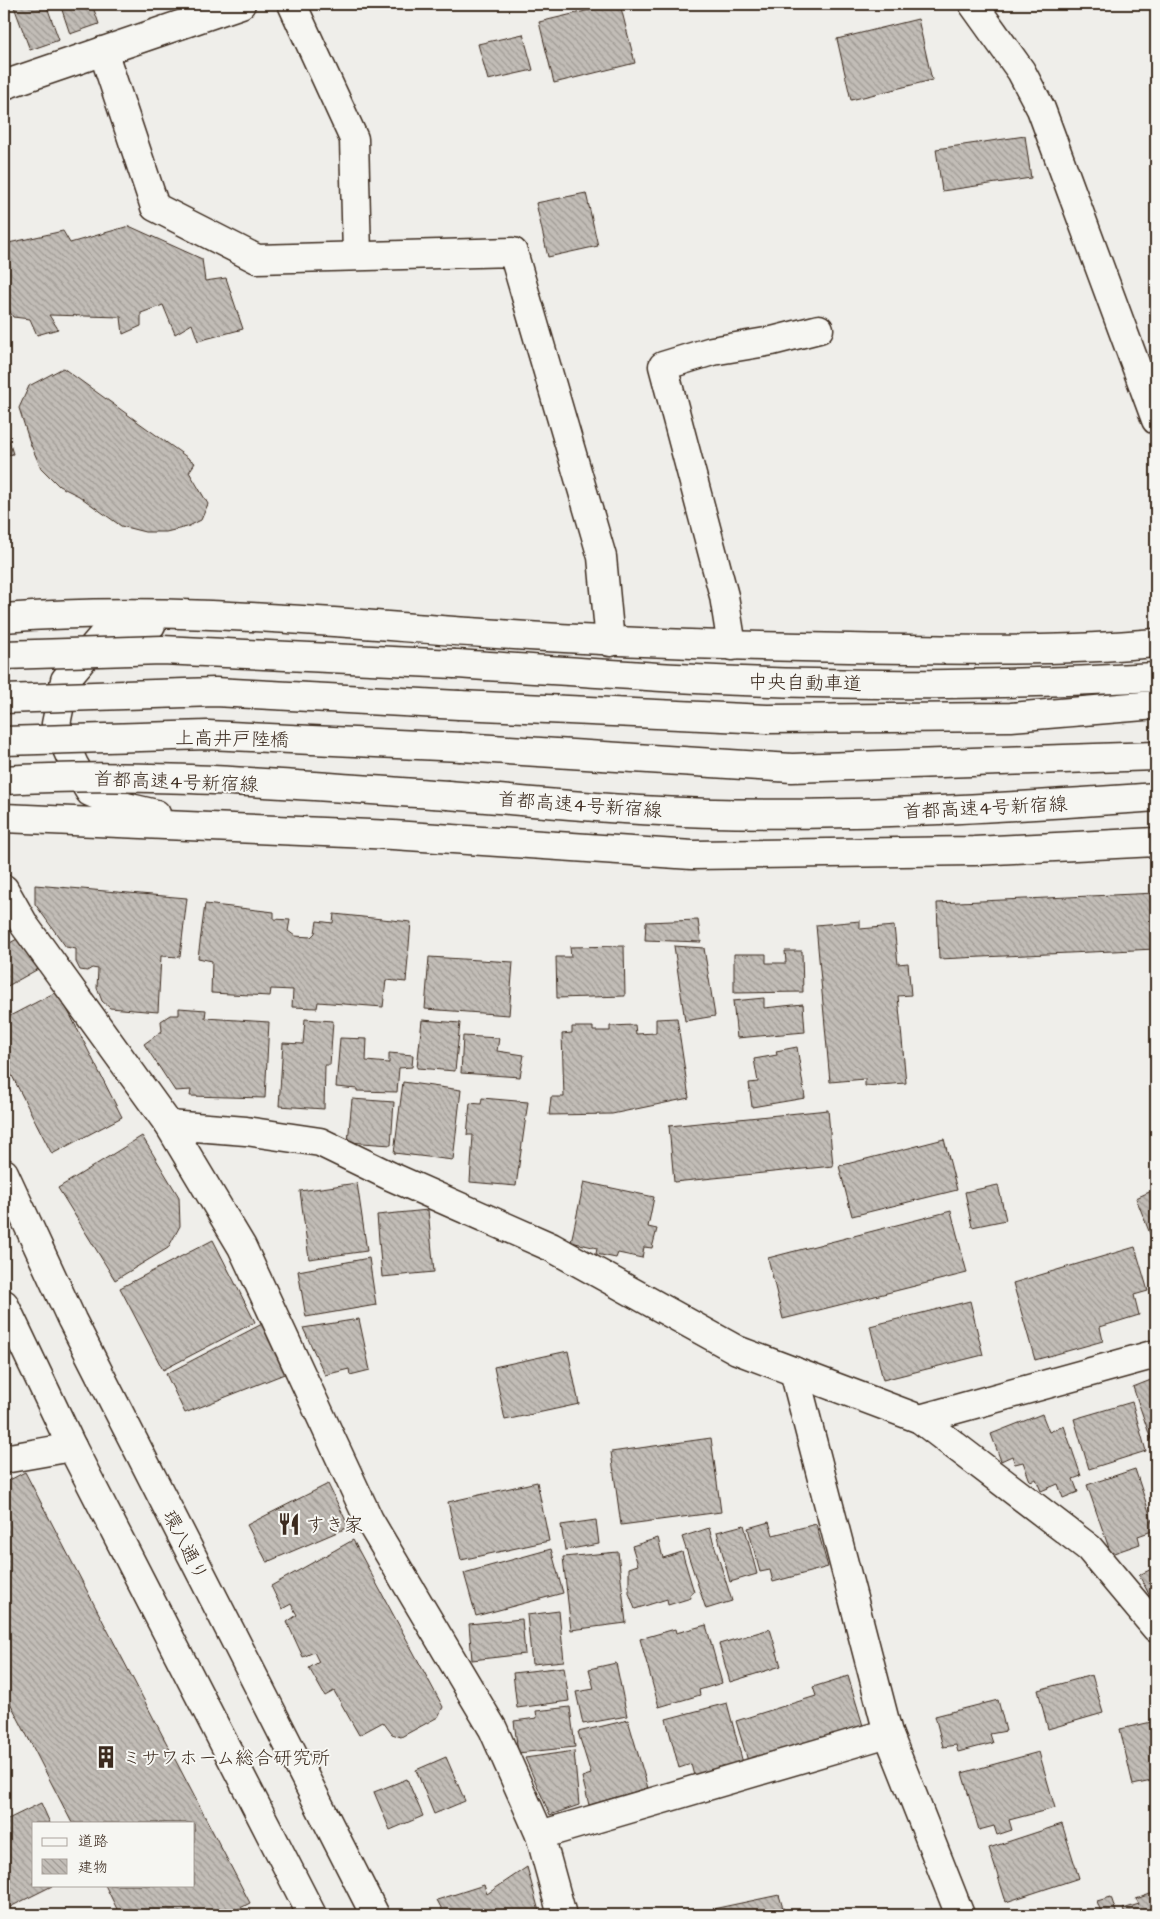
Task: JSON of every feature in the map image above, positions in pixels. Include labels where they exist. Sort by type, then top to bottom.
[{"type":"main road","points":[[4,85],[241,4]]},
{"type":"main road","points":[[292,4],[354,140],[357,255]]},
{"type":"main road","points":[[973,4],[1021,71],[1041,109],[1156,420]]},
{"type":"main road","points":[[103,51],[155,207],[257,259],[514,252],[602,557],[610,642]]},
{"type":"main road","points":[[732,646],[724,596],[663,366],[712,351],[772,341],[818,329]]},
{"type":"main road","points":[[4,618],[72,613],[208,614],[610,642],[732,646],[945,650],[1099,648],[1156,643]]},
{"type":"main road","points":[[208,614],[104,634],[65,680],[56,724],[74,765],[90,792],[126,807],[208,828]]},
{"type":"main road","name":"中央自動車道","points":[[4,655],[162,650],[455,664],[690,679],[813,683],[959,683],[1156,677]]},
{"type":"main road","points":[[4,700],[215,692],[767,719],[1011,717],[1156,705]]},
{"type":"main road","name":"上高井戸陸橋","points":[[4,741],[208,735],[461,747],[792,768],[1156,756]]},
{"type":"main road","name":"首都高速4号新宿線","points":[[4,780],[46,778],[202,780],[448,795],[641,810],[799,813],[987,809],[1156,797]]},
{"type":"main road","points":[[4,818],[393,835],[692,855],[974,851],[1156,842]]},
{"type":"main road","points":[[4,889],[25,926],[169,1124],[242,1247],[369,1520],[493,1728],[540,1835],[562,1915]]},
{"type":"main road","points":[[169,1124],[246,1130],[320,1142],[390,1176],[551,1247],[737,1350],[920,1419],[1090,1548],[1156,1628]]},
{"type":"main road","name":"環八通り","points":[[4,1173],[72,1320],[375,1915]]},
{"type":"main road","points":[[4,1304],[72,1447],[312,1915]]},
{"type":"main road","points":[[920,1419],[1156,1354]]},
{"type":"main road","points":[[794,1371],[888,1733],[960,1915]]},
{"type":"main road","points":[[4,1459],[72,1447]]},
{"type":"main road","points":[[540,1835],[888,1733]]},
{"type":"building","points":[[13,4],[46,4],[59,40],[30,50]]},
{"type":"building","points":[[60,4],[92,4],[99,24],[70,34]]},
{"type":"building","points":[[620,4],[635,63],[554,83],[539,22]]},
{"type":"building","points":[[918,19],[932,80],[851,100],[837,39]]},
{"type":"building","points":[[523,34],[533,70],[488,80],[478,44]]},
{"type":"building","points":[[1025,136],[1031,178],[942,191],[936,149]]},
{"type":"building","points":[[586,193],[598,246],[548,257],[536,203]]},
{"type":"building","points":[[129,226],[202,259],[205,281],[226,278],[243,329],[198,341],[192,324],[175,334],[163,305],[141,313],[141,326],[123,334],[121,317],[49,315],[58,329],[37,335],[30,319],[13,317],[4,301],[4,244],[63,231],[70,243]]},
{"type":"building","points":[[63,368],[195,463],[189,472],[208,504],[201,520],[187,527],[166,532],[145,532],[121,526],[79,496],[59,486],[41,468],[30,443],[19,408],[29,386]]},
{"type":"building","points":[[4,424],[13,454],[4,456]]},
{"type":"building","points":[[35,885],[187,898],[180,957],[161,956],[158,1012],[110,1008],[102,1001],[97,988],[98,969],[80,970],[76,962],[76,949],[66,947],[35,904]]},
{"type":"building","points":[[1156,893],[1156,949],[939,959],[937,903]]},
{"type":"building","points":[[205,904],[274,912],[274,919],[290,920],[288,931],[295,936],[311,937],[315,933],[317,921],[333,923],[334,914],[411,922],[406,982],[386,980],[383,1007],[318,1002],[317,1008],[292,1007],[293,990],[271,989],[270,996],[211,993],[212,961],[198,958]]},
{"type":"building","points":[[698,920],[701,942],[645,940],[646,922]]},
{"type":"building","points":[[860,921],[860,929],[894,926],[898,964],[908,963],[911,995],[898,996],[906,1083],[865,1086],[865,1079],[830,1082],[816,925]]},
{"type":"building","points":[[19,938],[40,968],[4,988],[4,946]]},
{"type":"building","points":[[624,946],[625,996],[557,998],[556,957],[571,957],[570,947]]},
{"type":"building","points":[[674,946],[704,948],[715,1016],[685,1021]]},
{"type":"building","points":[[785,951],[802,951],[803,992],[734,993],[734,954],[766,954],[766,963],[786,963]]},
{"type":"building","points":[[429,957],[513,962],[509,1015],[425,1009]]},
{"type":"building","points":[[58,991],[122,1117],[52,1154],[4,1060],[4,1019]]},
{"type":"building","points":[[764,998],[764,1008],[803,1004],[805,1032],[737,1038],[733,1001]]},
{"type":"building","points":[[179,1008],[206,1010],[205,1018],[269,1022],[265,1098],[190,1096],[191,1090],[175,1091],[144,1044],[162,1031],[161,1021],[170,1015],[179,1015]]},
{"type":"building","points":[[677,1018],[689,1098],[612,1114],[549,1115],[551,1097],[564,1097],[562,1034],[572,1033],[572,1027],[593,1027],[593,1031],[610,1031],[610,1026],[635,1025],[636,1034],[656,1033],[656,1019]]},
{"type":"building","points":[[305,1019],[333,1021],[330,1065],[325,1065],[324,1109],[279,1106],[283,1043],[303,1044]]},
{"type":"building","points":[[422,1020],[460,1023],[455,1071],[417,1068]]},
{"type":"building","points":[[463,1036],[499,1038],[497,1051],[524,1055],[520,1077],[461,1073]]},
{"type":"building","points":[[340,1038],[367,1039],[366,1061],[389,1063],[389,1053],[413,1055],[412,1067],[399,1068],[397,1092],[357,1091],[357,1089],[336,1087]]},
{"type":"building","points":[[797,1047],[805,1098],[752,1107],[749,1083],[758,1082],[754,1059],[777,1055],[776,1051]]},
{"type":"building","points":[[403,1082],[461,1090],[453,1160],[394,1153]]},
{"type":"building","points":[[482,1098],[528,1102],[516,1186],[470,1182],[473,1135],[467,1135],[470,1103],[481,1104]]},
{"type":"building","points":[[352,1099],[394,1102],[391,1145],[348,1142]]},
{"type":"building","points":[[828,1110],[833,1166],[674,1182],[669,1126]]},
{"type":"building","points":[[142,1136],[179,1197],[180,1226],[168,1248],[115,1280],[58,1188]]},
{"type":"building","points":[[944,1139],[957,1190],[852,1216],[839,1166]]},
{"type":"building","points":[[584,1182],[654,1197],[648,1227],[657,1229],[652,1248],[644,1247],[642,1258],[618,1253],[616,1258],[596,1254],[597,1248],[571,1242]]},
{"type":"building","points":[[357,1183],[367,1251],[309,1259],[300,1191]]},
{"type":"building","points":[[998,1185],[1006,1220],[972,1227],[965,1192]]},
{"type":"building","points":[[1156,1189],[1156,1249],[1136,1198]]},
{"type":"building","points":[[428,1210],[434,1272],[382,1277],[377,1215]]},
{"type":"building","points":[[951,1211],[967,1273],[783,1319],[768,1258]]},
{"type":"building","points":[[213,1240],[255,1322],[163,1370],[120,1288]]},
{"type":"building","points":[[1135,1247],[1148,1291],[1134,1295],[1139,1315],[1100,1327],[1103,1341],[1035,1360],[1013,1283]]},
{"type":"building","points":[[369,1258],[376,1305],[306,1317],[298,1271]]},
{"type":"building","points":[[970,1301],[983,1355],[883,1380],[870,1326]]},
{"type":"building","points":[[359,1319],[370,1370],[350,1375],[349,1369],[325,1375],[303,1328]]},
{"type":"building","points":[[264,1323],[287,1373],[185,1413],[166,1374]]},
{"type":"building","points":[[568,1351],[579,1404],[505,1420],[494,1367]]},
{"type":"building","points":[[1156,1378],[1156,1454],[1133,1387]]},
{"type":"building","points":[[1132,1402],[1146,1451],[1089,1469],[1074,1419]]},
{"type":"building","points":[[1042,1414],[1049,1432],[1064,1426],[1081,1476],[1073,1479],[1078,1492],[1063,1498],[1058,1484],[1041,1491],[1036,1479],[1030,1481],[1023,1462],[1015,1464],[1012,1456],[1001,1461],[991,1434]]},
{"type":"building","points":[[711,1438],[721,1512],[621,1525],[611,1452]]},
{"type":"building","points":[[1135,1469],[1155,1530],[1138,1536],[1140,1544],[1111,1554],[1087,1485]]},
{"type":"building","name":"ミサワホーム総合研究所","points":[[25,1472],[250,1903],[227,1915],[120,1915],[106,1886],[195,1886],[195,1822],[71,1822],[4,1691],[4,1483]]},
{"type":"building","points":[[537,1482],[549,1541],[461,1560],[448,1502]]},
{"type":"building","points":[[328,1484],[349,1527],[267,1562],[247,1525]]},
{"type":"building","points":[[596,1520],[599,1544],[565,1550],[561,1525]]},
{"type":"building","points":[[769,1522],[773,1535],[816,1524],[828,1567],[773,1582],[770,1570],[760,1572],[748,1528]]},
{"type":"building","points":[[744,1525],[757,1574],[730,1582],[717,1532]]},
{"type":"building","points":[[709,1528],[732,1601],[706,1609],[682,1537]]},
{"type":"building","points":[[658,1538],[663,1558],[682,1552],[694,1592],[690,1594],[691,1598],[668,1605],[667,1599],[635,1609],[629,1593],[629,1568],[638,1565],[632,1546]]},
{"type":"building","points":[[353,1540],[443,1707],[438,1717],[401,1737],[392,1734],[383,1722],[359,1735],[334,1691],[325,1696],[309,1668],[319,1662],[314,1652],[303,1657],[287,1622],[297,1615],[291,1604],[282,1609],[271,1586]]},
{"type":"building","points":[[551,1549],[563,1593],[476,1616],[464,1573]]},
{"type":"building","points":[[618,1552],[626,1623],[571,1630],[563,1557]]},
{"type":"building","points":[[1156,1567],[1156,1608],[1139,1575]]},
{"type":"building","points":[[559,1611],[564,1661],[532,1664],[527,1615]]},
{"type":"building","points":[[522,1619],[525,1654],[472,1660],[469,1624]]},
{"type":"building","points":[[706,1625],[722,1683],[699,1690],[700,1695],[659,1707],[640,1639],[675,1629],[676,1633]]},
{"type":"building","points":[[770,1629],[781,1666],[730,1682],[719,1644]]},
{"type":"building","points":[[616,1663],[627,1716],[583,1724],[576,1692],[594,1689],[589,1669]]},
{"type":"building","points":[[564,1667],[569,1701],[517,1708],[513,1673]]},
{"type":"building","points":[[1092,1675],[1103,1713],[1048,1729],[1038,1690]]},
{"type":"building","points":[[848,1676],[864,1729],[748,1761],[736,1721],[816,1696],[813,1687]]},
{"type":"building","points":[[998,1700],[1006,1731],[990,1734],[993,1743],[958,1752],[956,1745],[943,1747],[935,1716]]},
{"type":"building","points":[[727,1703],[743,1763],[694,1776],[691,1764],[679,1768],[666,1719]]},
{"type":"building","points":[[570,1707],[575,1747],[518,1753],[514,1721],[537,1718],[536,1711]]},
{"type":"building","points":[[628,1720],[648,1788],[589,1805],[582,1777],[591,1774],[578,1732]]},
{"type":"building","points":[[1156,1721],[1156,1780],[1133,1785],[1120,1729]]},
{"type":"building","points":[[574,1751],[579,1805],[550,1815],[525,1758]]},
{"type":"building","points":[[1039,1752],[1055,1808],[1009,1820],[1012,1830],[997,1835],[994,1826],[979,1830],[962,1773]]},
{"type":"building","points":[[446,1757],[465,1801],[434,1814],[416,1770]]},
{"type":"building","points":[[407,1779],[423,1816],[390,1830],[374,1792]]},
{"type":"building","points":[[41,1803],[50,1822],[32,1822],[32,1886],[52,1886],[4,1910],[4,1821]]},
{"type":"building","points":[[1062,1824],[1079,1878],[1006,1902],[989,1848]]},
{"type":"building","points":[[527,1867],[540,1915],[445,1915],[437,1900],[484,1885],[487,1894]]},
{"type":"building","points":[[1156,1892],[1156,1915],[1125,1915],[1123,1909],[1139,1904],[1136,1899]]},
{"type":"building","points":[[779,1895],[785,1915],[715,1915],[713,1909]]},
{"type":"building","points":[[1111,1897],[1117,1915],[1102,1915],[1097,1901]]},
{"type":"place","name":"すき家","points":[[289,1524]]},
{"type":"place","name":"ミサワホーム総合研究所","points":[[106,1757]]}]
